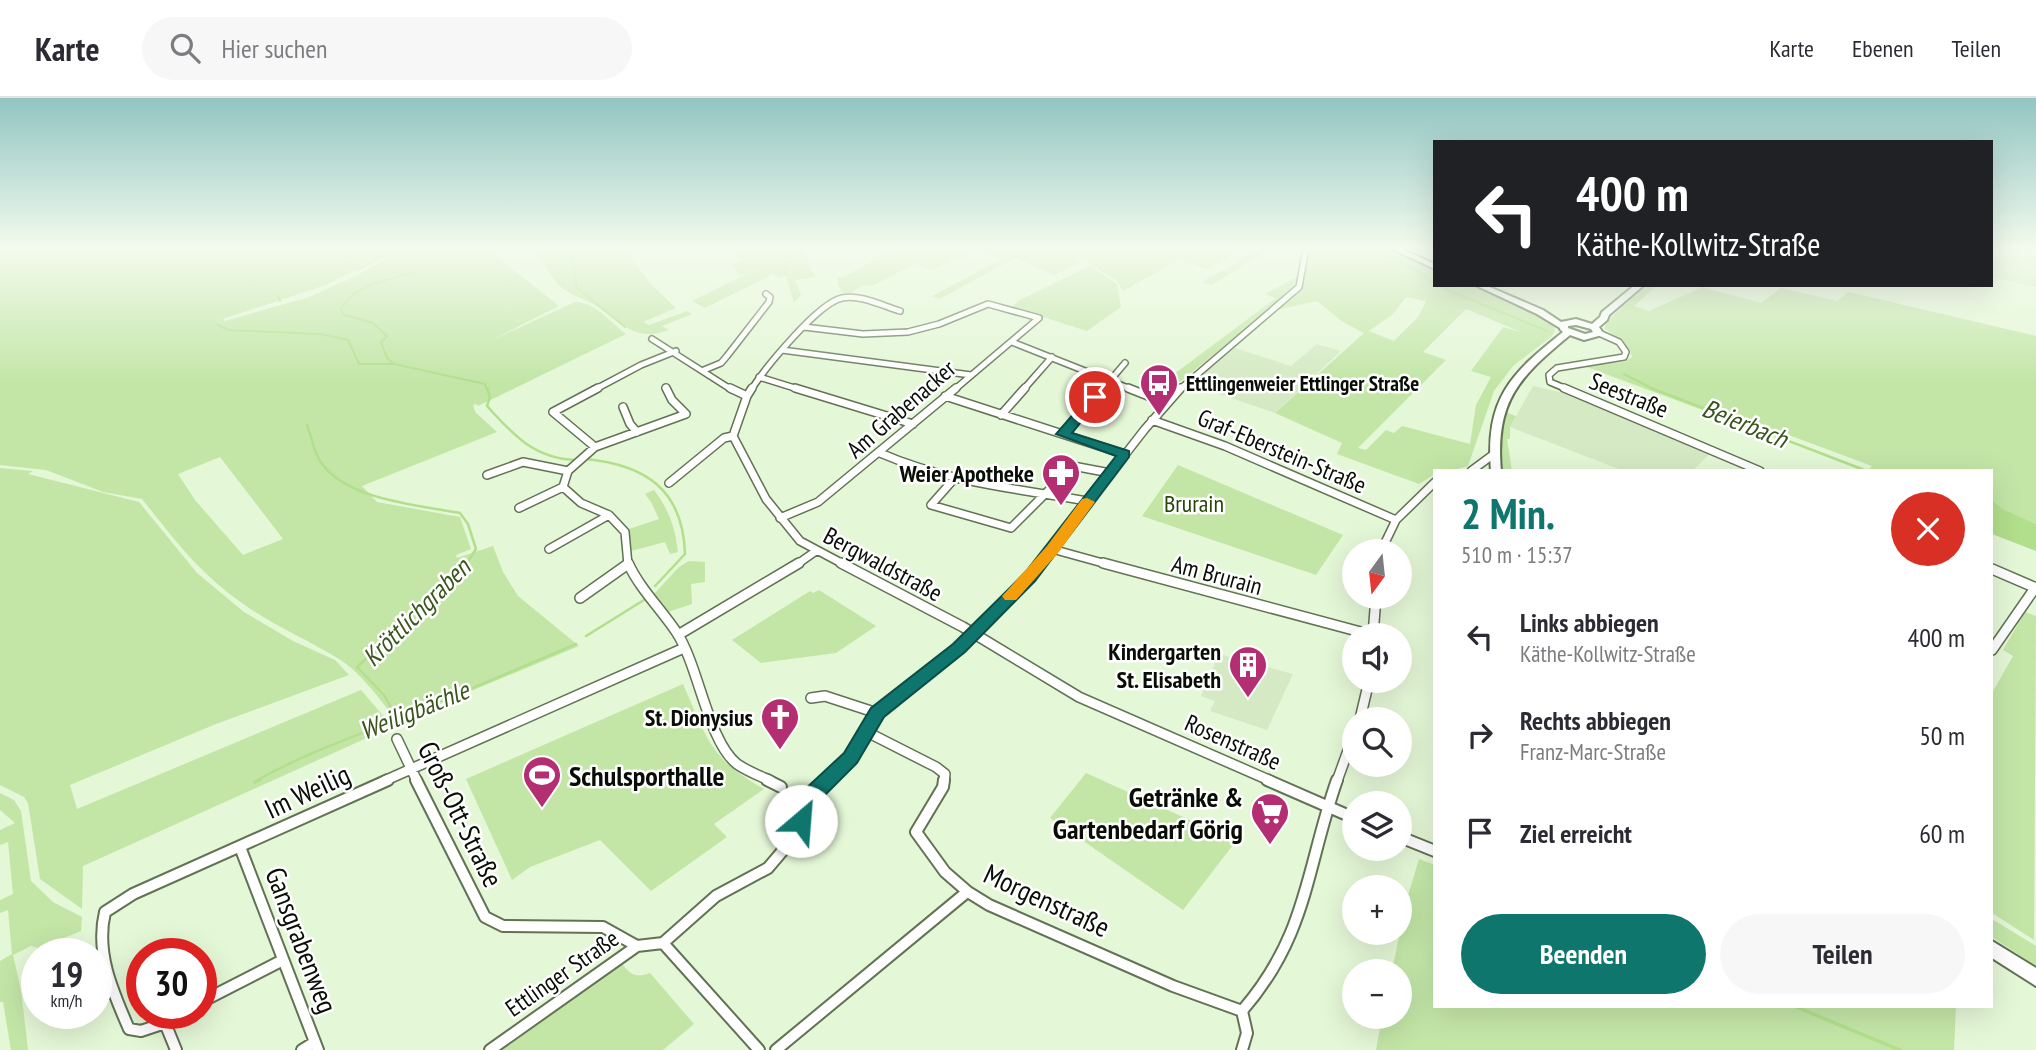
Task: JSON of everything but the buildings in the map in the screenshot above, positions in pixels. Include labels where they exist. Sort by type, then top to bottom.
[{"type":"main road","points":[[1556,345],[1565,329],[1605,314],[1631,292]]},
{"type":"main road","points":[[1496,469],[1495,419],[1504,397],[1536,359],[1556,345],[1595,332],[1605,314]]},
{"type":"main road","points":[[1578,322],[1595,332]]},
{"type":"main road","points":[[1565,329],[1579,337]]},
{"type":"main road","points":[[1993,950],[2036,978]]},
{"type":"street","points":[[759,1050],[663,943],[716,896],[759,874],[784,853],[796,835],[809,798],[850,758],[877,713],[973,634],[1029,578],[1166,403],[1189,379],[1293,292]]},
{"type":"street","points":[[1495,292],[1540,312],[1578,322]]},
{"type":"street","points":[[704,370],[721,363],[727,356],[769,302],[770,296],[766,294]]},
{"type":"street","points":[[669,482],[724,438],[733,436],[747,396],[759,377],[804,327],[839,298],[900,311]]},
{"type":"street","name":"Am Grabenacker","points":[[780,518],[818,502],[1039,318],[988,304],[964,316],[901,333],[866,334],[804,327]]},
{"type":"street","points":[[1540,312],[1565,329]]},
{"type":"street","name":"Seestraße","points":[[1595,332],[1624,347],[1626,354],[1621,359],[1553,370],[1548,380],[1560,388],[1755,469]]},
{"type":"street","points":[[652,339],[747,396]]},
{"type":"street","points":[[1012,342],[1166,403]]},
{"type":"street","points":[[782,350],[971,375]]},
{"type":"street","points":[[595,447],[553,412],[641,365],[676,351]]},
{"type":"street","points":[[1001,415],[1052,357]]},
{"type":"street","points":[[1063,434],[1125,363]]},
{"type":"street","points":[[759,377],[913,424]]},
{"type":"street","points":[[564,487],[568,471],[595,447],[686,414],[672,400],[666,388]]},
{"type":"street","points":[[945,396],[1124,454]]},
{"type":"street","points":[[623,407],[630,424],[637,432]]},
{"type":"street","name":"Graf-Eberstein-Straße","points":[[1152,420],[1203,437],[1396,520]]},
{"type":"street","name":"Bergwaldstraße","points":[[733,436],[754,481],[800,541],[973,634]]},
{"type":"street","points":[[880,453],[915,468],[954,479],[1088,501]]},
{"type":"street","points":[[1476,469],[1494,454]]},
{"type":"street","points":[[487,475],[523,462],[568,471]]},
{"type":"street","points":[[954,479],[931,505],[1011,528],[1073,466],[1110,473]]},
{"type":"street","points":[[1387,539],[1396,520],[1433,484]]},
{"type":"street","points":[[519,508],[564,487]]},
{"type":"street","points":[[564,487],[581,503],[609,515],[625,531],[628,564],[678,635],[701,687],[713,728],[736,763],[781,787]]},
{"type":"street","points":[[548,549],[609,515]]},
{"type":"street","name":"Am Brurain","points":[[1052,550],[1342,627]]},
{"type":"street","points":[[678,635],[768,584],[816,551]]},
{"type":"street","points":[[580,598],[628,564]]},
{"type":"street","points":[[1993,569],[2036,588],[1993,649]]},
{"type":"street","name":"Rosenstraße","points":[[973,634],[1079,696],[1342,813]]},
{"type":"street","name":"Im Weilig","points":[[126,1022],[106,976],[102,928],[105,912],[133,894],[684,648]]},
{"type":"street","points":[[811,698],[825,696],[877,713]]},
{"type":"street","name":"Morgenstraße","points":[[867,732],[902,752],[929,763],[945,775],[943,788],[916,832],[923,847],[967,892],[1135,970],[1242,1012]]},
{"type":"street","name":"Groß-Ott-Straße","points":[[397,739],[485,917],[503,926],[603,927],[637,946]]},
{"type":"street","points":[[1242,1050],[1247,1033],[1242,1012],[1264,989],[1290,942],[1328,807],[1342,768]]},
{"type":"street","points":[[1412,842],[1433,850]]},
{"type":"street","name":"Gansgrabenweg","points":[[240,847],[317,1046]]},
{"type":"street","points":[[776,1050],[967,892]]},
{"type":"street","name":"Ettlinger Straße","points":[[490,1050],[637,946],[663,943]]},
{"type":"street","points":[[217,994],[283,960]]},
{"type":"street","name":"Im Weilig","points":[[129,1029],[147,1029]]},
{"type":"street","points":[[167,1029],[176,1050]]},
{"type":"street","points":[[302,1050],[317,1046]]},
{"type":"shaded area","points":[[1317,344],[1341,351],[1275,413],[1190,384],[1235,348],[1291,366]]},
{"type":"shaded area","points":[[1533,386],[1572,395],[1711,453],[1694,469],[1619,469],[1510,427]]},
{"type":"shaded area","points":[[1993,501],[2003,509],[2036,524],[2036,551],[1993,534]]},
{"type":"shaded area","points":[[1219,654],[1293,674],[1267,730],[1210,711],[1215,701],[1201,696]]},
{"type":"green space","points":[[0,292],[304,292],[223,319],[225,321],[319,292],[542,292],[559,306],[490,341],[575,302],[596,309],[626,334],[478,406],[473,405],[475,412],[497,432],[362,486],[377,502],[460,517],[471,549],[456,555],[457,558],[493,546],[503,572],[518,596],[579,646],[397,722],[347,664],[253,611],[213,580],[188,555],[142,499],[103,492],[46,470],[0,465]],"holes":[[[220,457],[283,539],[243,555],[195,500],[178,474]]]},
{"type":"green space","points":[[569,292],[660,292],[676,308],[643,322],[649,325],[687,311],[692,314],[662,326],[669,330],[646,334],[628,328],[593,304]]},
{"type":"green space","points":[[709,292],[736,292],[705,308],[692,301]]},
{"type":"green space","points":[[791,292],[800,292],[801,295],[794,302]]},
{"type":"green space","points":[[939,292],[951,292],[939,299],[932,296]]},
{"type":"green space","points":[[1036,292],[1118,292],[1121,307],[1087,331],[1012,307]]},
{"type":"green space","points":[[1289,292],[1180,382],[1170,377],[1276,298],[1265,294]]},
{"type":"green space","points":[[1296,292],[1487,292],[1552,321],[1555,331],[1513,366],[1494,391],[1468,466],[1458,469],[1433,469],[1433,475],[1419,484],[1337,454],[1342,443],[1275,413],[1364,333],[1343,322],[1317,301],[1277,310]],"holes":[[[1406,297],[1426,301],[1418,317],[1394,341],[1369,331],[1393,314]],[[1466,309],[1521,332],[1503,327],[1471,371],[1491,377],[1476,405],[1470,444],[1402,426],[1394,433],[1386,430],[1366,450],[1358,448],[1446,360],[1423,352]]]},
{"type":"green space","name":"Beierbach","points":[[1637,292],[1649,292],[1634,306],[1649,311],[1690,292],[1722,292],[1761,303],[1775,292],[1800,292],[1837,301],[1851,292],[2036,336],[2036,524],[2003,509],[1993,501],[1993,469],[1869,469],[1872,466],[1767,427],[1743,425],[1584,366],[1624,362],[1632,357],[1630,350],[1605,329],[1605,324]]},
{"type":"green space","points":[[1504,414],[1516,416],[1510,427],[1510,439],[1507,439],[1512,469],[1503,469],[1500,439]]},
{"type":"green space","name":"Brurain","points":[[1178,465],[1343,535],[1316,575],[1142,516]]},
{"type":"green space","points":[[0,468],[33,471],[28,474],[139,502],[197,573],[244,612],[293,641],[335,660],[349,675],[216,724],[70,785],[77,809],[361,690],[385,718],[389,728],[83,866],[82,909],[40,879],[28,803],[24,797],[0,785]]},
{"type":"green space","points":[[654,490],[670,519],[678,552],[670,554],[665,542],[631,551],[629,529],[659,519],[645,494]]},
{"type":"green space","points":[[689,561],[705,562],[705,582],[691,584],[692,604],[665,613],[654,594],[679,567]]},
{"type":"green space","points":[[819,590],[876,626],[836,653],[761,663],[732,640],[810,591],[813,593]]},
{"type":"green space","points":[[2025,612],[2036,616],[2034,940],[1993,914],[1993,691],[2013,656],[2003,650]]},
{"type":"green space","points":[[683,684],[712,745],[732,767],[764,789],[714,824],[727,837],[651,891],[600,840],[530,867],[512,880],[466,779]]},
{"type":"green space","points":[[1086,773],[1236,841],[1183,910],[1050,818]]},
{"type":"green space","points":[[0,793],[14,800],[21,811],[31,881],[53,902],[82,917],[81,931],[64,938],[21,938],[21,951],[13,955],[21,990],[21,1029],[26,1029],[28,1050],[11,1050],[3,1002],[0,1002],[0,961],[12,954],[8,910],[0,913],[0,900],[13,894],[8,842],[0,845],[0,830],[15,823],[0,810]]},
{"type":"green space","points":[[1419,859],[1433,864],[1433,1008],[1956,1008],[1954,1050],[1376,1050],[1380,1029],[1412,1029],[1412,959],[1394,959],[1397,945],[1412,945],[1412,882]]},
{"type":"green space","points":[[1993,920],[2036,946],[2036,966],[1993,938]]},
{"type":"green space","points":[[622,964],[634,974],[650,973],[694,1024],[663,1050],[501,1050]]},
{"type":"waterway","name":"Weiligbächle","points":[[356,292],[341,309],[344,315],[373,323],[387,336],[381,342],[387,358],[394,364]]},
{"type":"waterway","points":[[582,292],[625,327]]},
{"type":"waterway","name":"Beierbach","points":[[1454,292],[1547,331]]},
{"type":"waterway","points":[[277,295],[280,301]]},
{"type":"waterway","points":[[218,325],[228,330],[320,334],[348,340],[359,364],[394,364]]},
{"type":"waterway","name":"Weiligbächle","points":[[394,364],[485,384],[487,390]]},
{"type":"waterway","name":"Beierbach","points":[[1624,374],[1651,388]]},
{"type":"waterway","name":"Weiligbächle","points":[[487,388],[490,397],[487,406],[516,436],[548,455],[576,460]]},
{"type":"waterway","name":"Beierbach","points":[[1651,388],[1862,469]]},
{"type":"waterway","name":"Kröttlichgraben","points":[[307,425],[320,461],[331,474],[347,484],[384,499],[460,513],[468,524],[476,549],[465,566],[357,667],[384,695],[396,716],[404,716]]},
{"type":"waterway","name":"Weiligbächle","points":[[586,459],[626,467],[643,475],[669,497],[683,532],[685,554],[655,586]]},
{"type":"waterway","name":"Weiligbächle","points":[[586,636],[644,600]]},
{"type":"waterway","name":"Weiligbächle","points":[[404,716],[576,644]]},
{"type":"waterway","name":"Weiligbächle","points":[[256,781],[312,753],[404,716]]},
{"type":"waterway","name":"Weiligbächle","points":[[255,782],[259,780]]},
{"type":"waterway","points":[[1799,1008],[1900,1050]]},
{"type":"slow traffic","points":[[1011,596],[1052,550],[1087,502]]},
{"type":"place","name":"Ettlingenweier Ettlinger Straße","points":[[1159,417]]},
{"type":"place","name":"Weier Apotheke","points":[[1061,507]]},
{"type":"place","name":"Kindergarten St. Elisabeth","points":[[1248,699]]},
{"type":"place","name":"St. Dionysius","points":[[780,751]]},
{"type":"place","name":"Schulsporthalle","points":[[542,809]]},
{"type":"place","name":"Getränke & Gartenbedarf Görig","points":[[1270,846]]},
{"type":"route","points":[[801,821],[809,798],[850,758],[862,743],[877,713],[959,648],[1029,578],[1124,454],[1063,434],[1095,397]]}]
